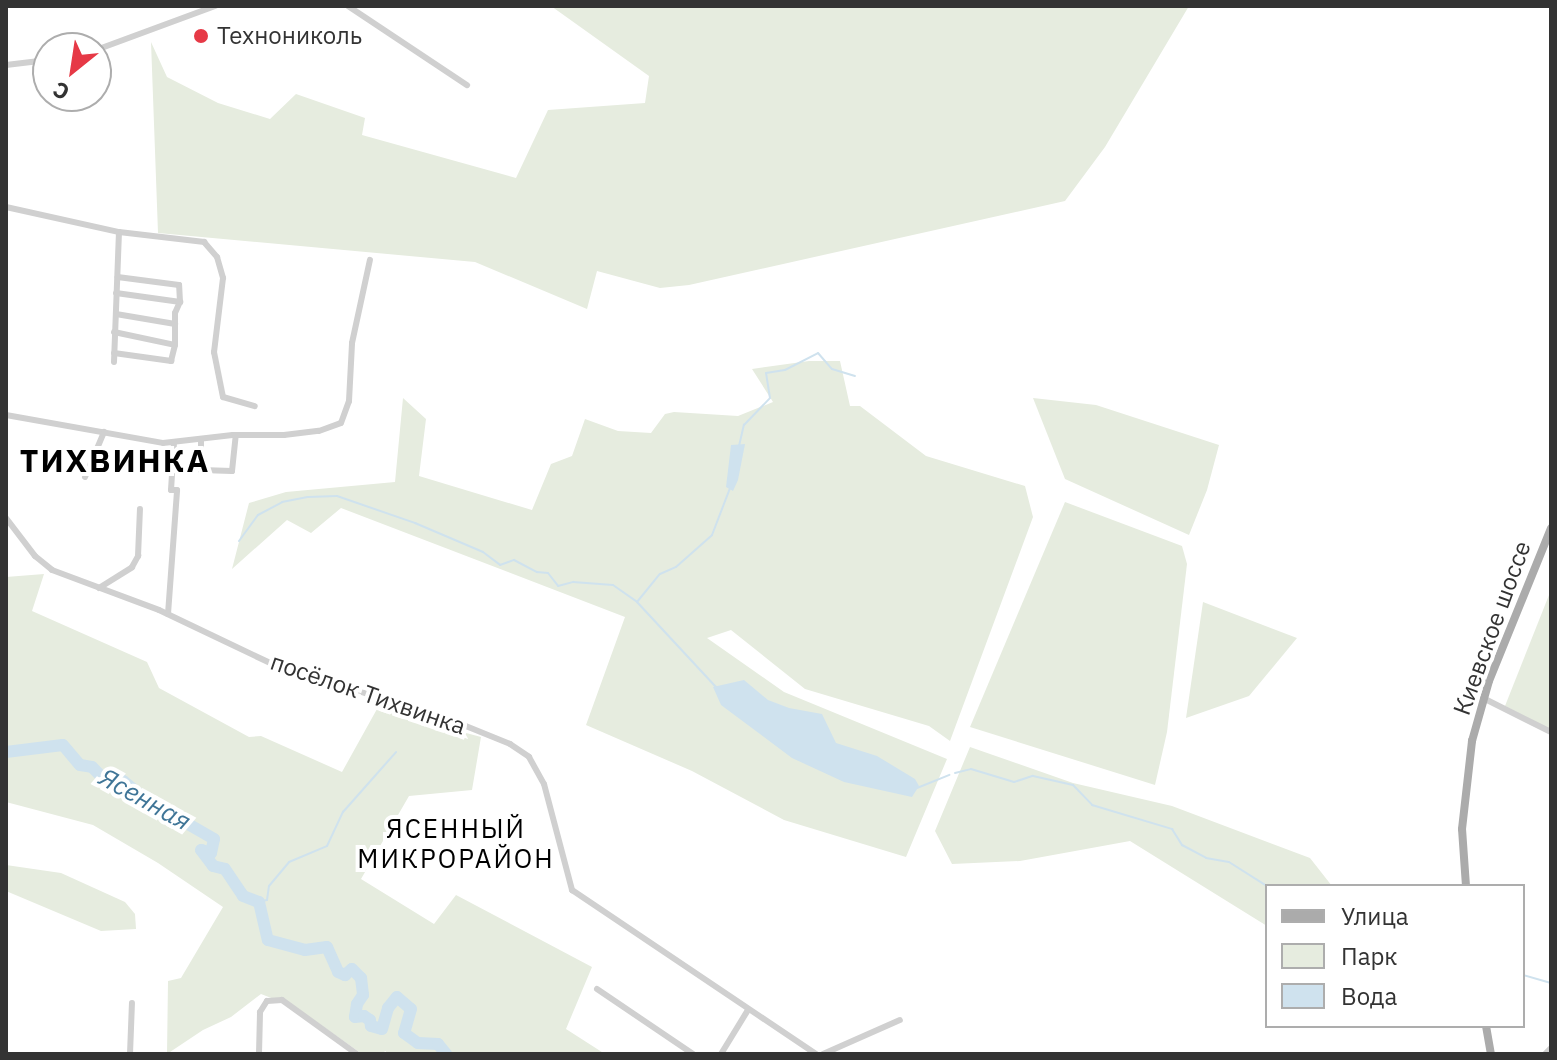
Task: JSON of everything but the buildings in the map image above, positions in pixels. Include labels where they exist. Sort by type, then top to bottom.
[{"type":"main road","name":"Киевское шоссе","points":[[1466,884],[1464,798],[1483,698],[1551,528]]},
{"type":"main road","points":[[1486,1028],[1491,1054]]},
{"type":"street","points":[[112,44],[215,6]]},
{"type":"street","points":[[348,6],[467,85]]},
{"type":"street","points":[[6,65],[32,62]]},
{"type":"street","points":[[6,207],[119,232],[204,242],[217,257],[223,278],[214,352],[223,397],[255,406]]},
{"type":"street","points":[[114,362],[119,232]]},
{"type":"street","points":[[6,415],[174,442],[307,432],[341,423],[349,401],[352,343],[370,260]]},
{"type":"street","points":[[114,353],[171,361],[180,302],[179,285],[118,277]]},
{"type":"street","points":[[116,293],[180,302]]},
{"type":"street","points":[[116,314],[175,324]]},
{"type":"street","points":[[114,332],[175,345]]},
{"type":"street","points":[[85,477],[104,432]]},
{"type":"street","points":[[201,439],[201,470],[232,471],[236,435]]},
{"type":"street","points":[[168,614],[177,490],[171,490],[174,442]]},
{"type":"street","points":[[99,588],[132,567],[138,556],[140,509]]},
{"type":"street","name":"посёлок Тихвинка","points":[[6,518],[35,556],[52,570],[168,614],[272,664],[451,720],[510,744],[529,757],[544,784],[572,890],[748,1010]]},
{"type":"street","points":[[1483,698],[1551,732]]},
{"type":"street","points":[[597,989],[693,1054]]},
{"type":"street","points":[[259,1054],[260,1012],[267,1001],[282,1000],[357,1054]]},
{"type":"street","points":[[130,1054],[132,1003]]},
{"type":"street","points":[[721,1054],[748,1010],[816,1054]]},
{"type":"street","points":[[823,1054],[900,1020]]},
{"type":"street","points":[[1545,1054],[1551,1048]]},
{"type":"green space","points":[[551,6],[1189,6],[1105,147],[1065,201],[689,285],[660,288],[597,271],[587,309],[475,262],[158,233],[151,42],[167,77],[218,103],[270,119],[296,94],[365,118],[362,135],[516,178],[548,110],[645,103],[649,76]]},
{"type":"green space","points":[[809,361],[840,361],[850,406],[860,406],[926,456],[1025,486],[1033,517],[950,741],[929,726],[805,689],[731,630],[707,638],[784,692],[947,759],[906,857],[784,820],[692,771],[586,725],[625,617],[341,508],[311,533],[287,520],[232,569],[249,503],[286,492],[395,482],[403,398],[426,419],[419,476],[532,510],[551,464],[572,456],[585,419],[618,431],[651,433],[665,414],[674,412],[738,416],[773,402],[752,369]]},
{"type":"green space","points":[[1033,398],[1096,405],[1219,445],[1207,490],[1189,535],[1065,479]]},
{"type":"green space","points":[[1065,502],[1182,546],[1187,564],[1167,732],[1155,785],[970,727]]},
{"type":"green space","points":[[44,574],[32,611],[147,662],[159,688],[249,737],[261,736],[342,772],[377,709],[481,737],[472,790],[409,796],[361,879],[434,924],[456,895],[592,967],[566,1029],[605,1054],[389,1054],[385,1051],[383,1054],[362,1054],[297,1008],[261,994],[231,1017],[203,1030],[167,1054],[168,981],[181,978],[223,907],[158,863],[93,825],[6,802],[6,577]]},
{"type":"green space","points":[[1551,590],[1551,730],[1505,706]]},
{"type":"green space","points":[[1203,602],[1297,638],[1249,696],[1186,718]]},
{"type":"green space","points":[[970,747],[1073,783],[1172,806],[1310,858],[1330,884],[1265,884],[1265,925],[1130,841],[1020,861],[952,864],[935,831]]},
{"type":"green space","points":[[6,865],[61,873],[125,902],[135,914],[136,929],[101,931],[6,891]]},
{"type":"water","points":[[745,444],[733,491],[726,487],[731,445]]},
{"type":"water","points":[[744,680],[768,700],[789,708],[822,714],[836,743],[877,756],[915,779],[919,786],[912,797],[844,782],[792,758],[721,705],[713,687]]},
{"type":"waterway","points":[[739,446],[744,425],[770,398],[766,373],[785,370],[818,353],[832,369],[855,376]]},
{"type":"waterway","points":[[637,602],[660,574],[676,567],[712,535],[730,488]]},
{"type":"waterway","points":[[239,541],[258,515],[282,502],[337,496],[415,523],[483,552],[500,565],[514,560],[537,572],[548,573],[558,586],[573,582],[613,585],[637,602],[717,688]]},
{"type":"waterway","name":"Ясенная","points":[[6,752],[63,745],[80,765],[92,767],[101,776],[123,781],[148,801],[214,839],[211,853],[201,850],[213,866],[225,869],[243,896],[259,902],[268,940],[305,950],[327,947],[338,972],[345,975],[352,969],[361,978],[363,995],[357,1004],[355,1017],[364,1016],[370,1020],[371,1026],[382,1029],[388,1008],[397,997],[411,1009],[404,1033],[418,1043],[438,1044],[446,1054]]},
{"type":"waterway","points":[[259,902],[267,900],[269,886],[289,862],[327,846],[343,812],[396,752]]},
{"type":"waterway","points":[[955,773],[971,769],[1014,782],[1033,776],[1073,785],[1092,805],[1172,829],[1182,845],[1206,858],[1229,862],[1265,885]]},
{"type":"waterway","points":[[917,788],[949,775]]},
{"type":"waterway","points":[[1525,976],[1551,983]]},
{"type":"place","name":"Технониколь","points":[[201,36]]},
{"type":"district","name":"ТИХВИНКА","points":[[115,460]]},
{"type":"district","name":"ЯСЕННЫЙ МИКРОРАЙОН","points":[[456,844]]}]
